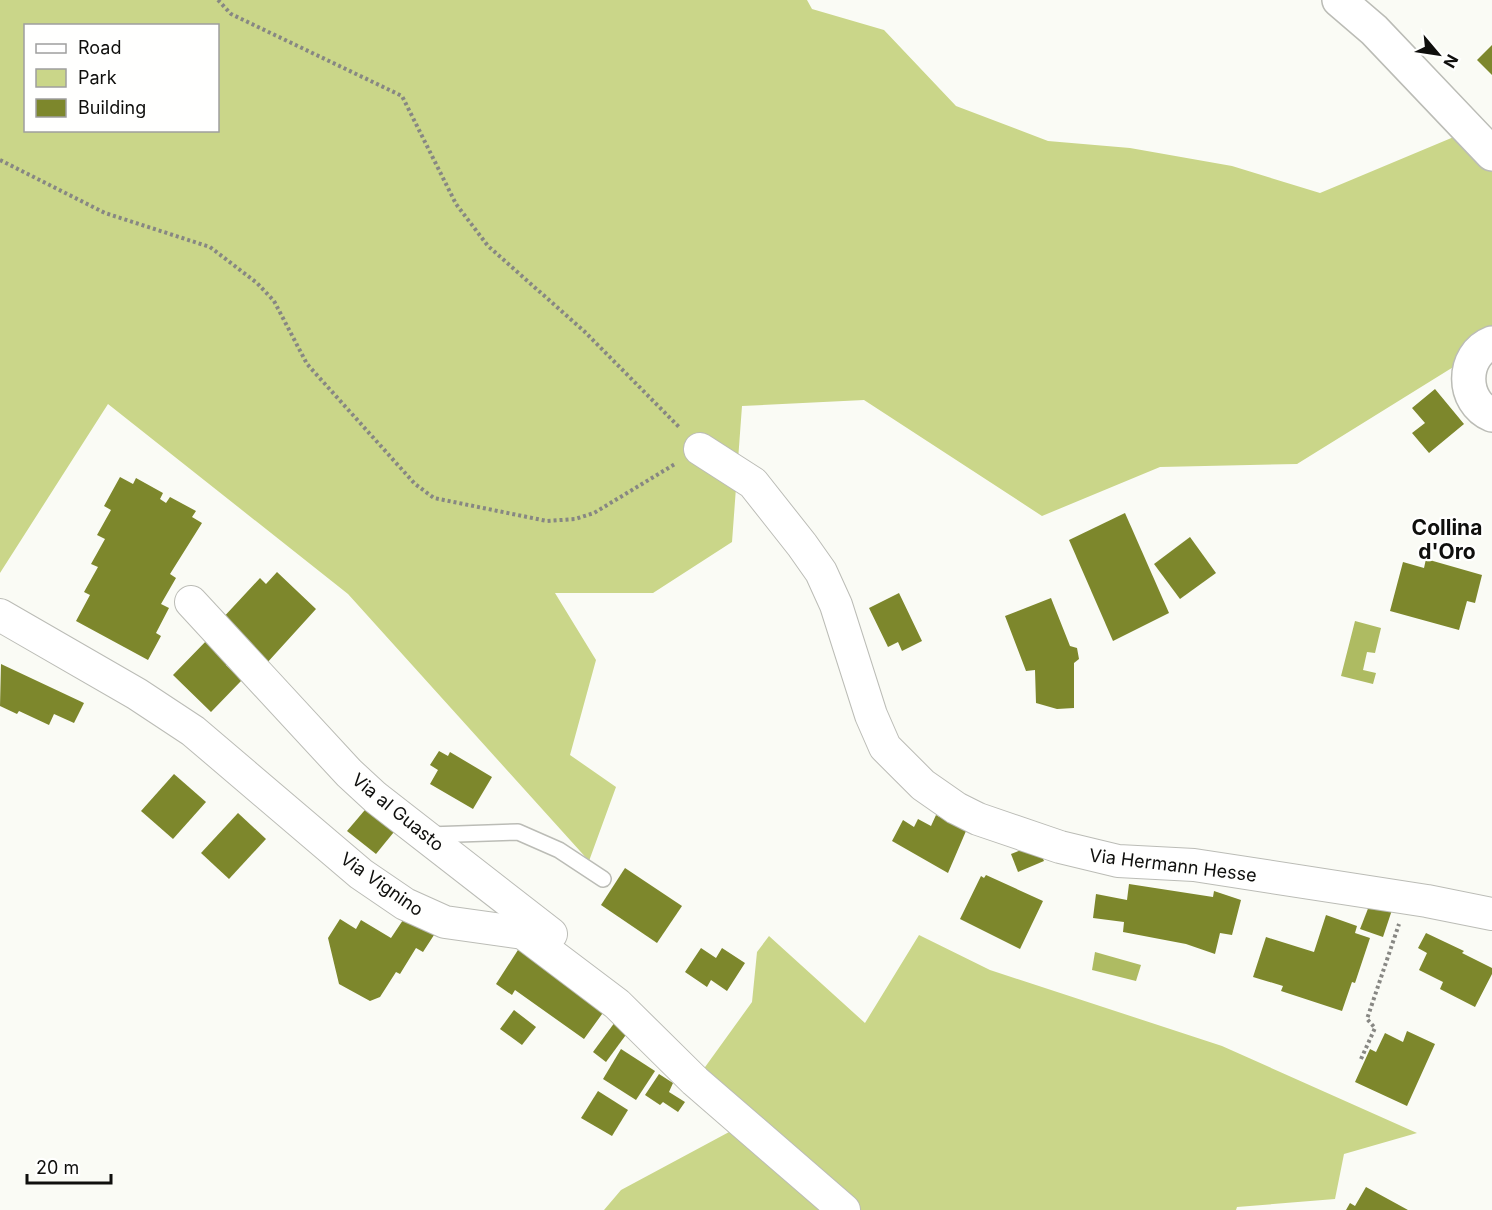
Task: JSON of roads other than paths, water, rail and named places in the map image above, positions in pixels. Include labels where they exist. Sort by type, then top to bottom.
[{"type":"street","points":[[1339,0],[1374,30],[1492,154]]},
{"type":"street","points":[[1492,343],[1484,346],[1472,358],[1467,372],[1472,395],[1485,412],[1492,415]]},
{"type":"street","name":"Via Hermann Hesse","points":[[700,449],[753,483],[778,511],[821,572],[836,605],[871,715],[885,747],[905,769],[938,798],[978,819],[1060,847],[1118,861],[1194,865],[1408,898],[1492,914]]},
{"type":"street","name":"Via al Guasto","points":[[191,602],[349,773],[375,797],[603,974],[612,983],[617,1004]]},
{"type":"street","name":"Via Vignino","points":[[0,615],[137,694],[193,731],[361,873],[405,904],[445,922],[523,933],[617,1004],[695,1081],[843,1210]]},
{"type":"lane","points":[[426,835],[518,832],[559,850],[603,879]]},
{"type":"district","name":"Collina d'Oro","points":[[1447,539]]}]
